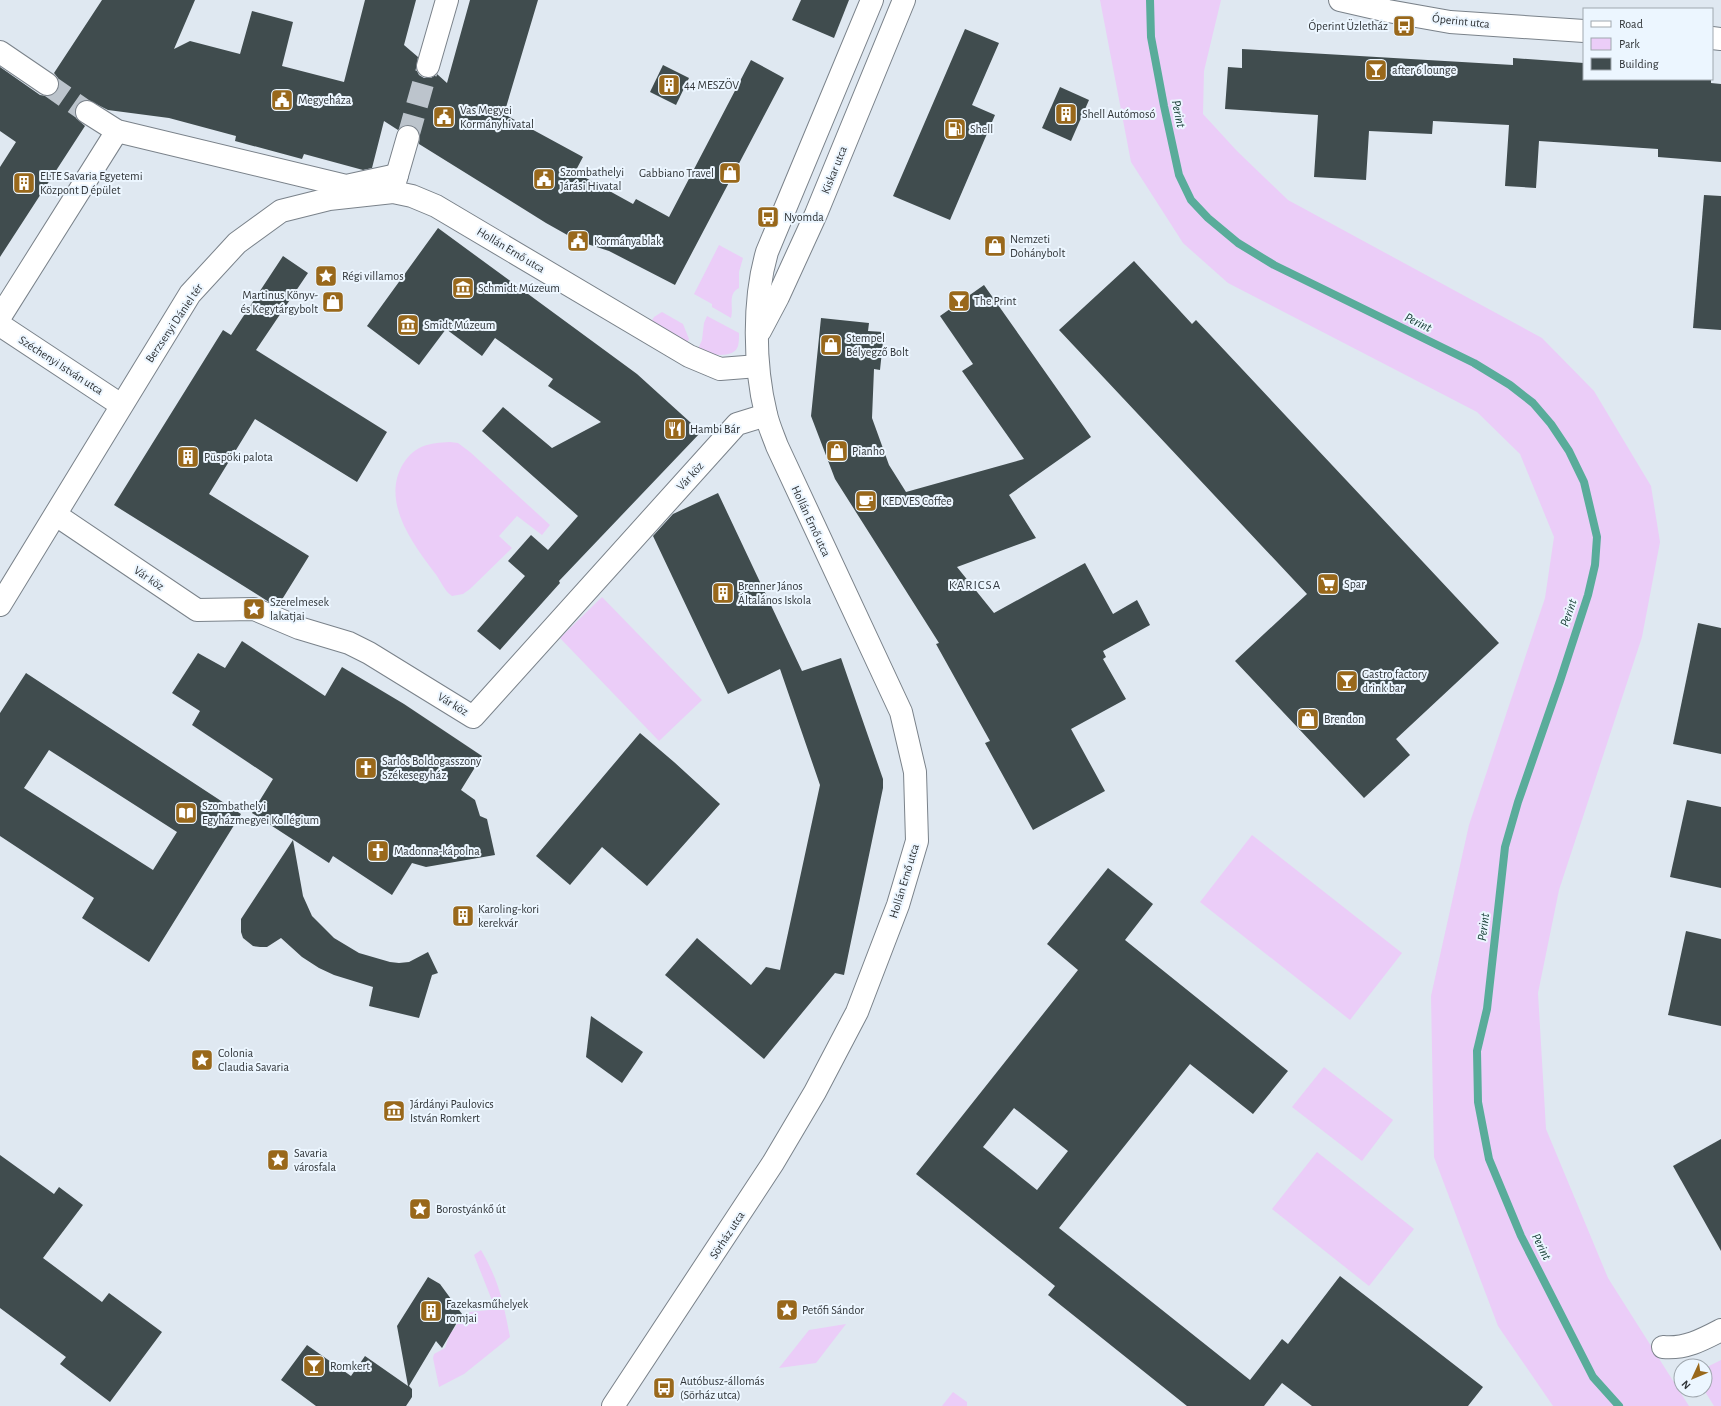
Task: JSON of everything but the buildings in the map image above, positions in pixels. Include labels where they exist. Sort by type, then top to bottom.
[{"type":"street","points":[[428,66],[447,0]]},
{"type":"street","name":"Kiskar utca","points":[[758,366],[757,336],[759,286],[762,268],[807,153],[872,0]]},
{"type":"street","name":"Kiskar utca","points":[[757,336],[816,214],[904,0]]},
{"type":"street","name":"Óperint utca","points":[[1340,0],[1389,6],[1450,22],[1583,31]]},
{"type":"street","points":[[0,52],[47,84]]},
{"type":"street","points":[[87,112],[117,131],[346,186],[395,184],[408,137]]},
{"type":"street","points":[[0,317],[117,131]]},
{"type":"street","points":[[807,153],[805,196],[812,211],[816,214]]},
{"type":"street","name":"Hollán Ernő utca","points":[[395,184],[412,196],[436,206],[688,356],[720,369],[758,366],[766,415],[777,446],[901,712],[915,772],[917,841],[898,905],[877,962],[857,1012],[832,1059]]},
{"type":"street","name":"Berzsenyi Dániel tér","points":[[0,605],[56,516],[190,294],[237,243],[281,211],[395,184]]},
{"type":"street","name":"Széchenyi István utca","points":[[0,325],[122,405]]},
{"type":"street","name":"Vár köz","points":[[56,516],[197,610],[254,609],[276,620],[298,628],[349,643],[369,653],[473,716],[736,424],[766,415]]},
{"type":"street","name":"Sörház utca","points":[[613,1406],[796,1127],[832,1059]]},
{"type":"street","points":[[1663,1347],[1674,1348],[1688,1345],[1721,1330]]},
{"type":"green space","points":[[1100,0],[1221,0],[1204,71],[1203,114],[1237,151],[1288,200],[1542,338],[1594,391],[1651,486],[1660,542],[1642,637],[1559,890],[1538,993],[1546,1129],[1608,1278],[1673,1381],[1673,1398],[1684,1398],[1689,1406],[1553,1406],[1498,1326],[1434,1157],[1431,996],[1469,825],[1545,598],[1554,537],[1520,454],[1477,412],[1228,283],[1183,243],[1131,162]]},
{"type":"green space","points":[[719,245],[743,258],[739,272],[739,288],[735,291],[732,297],[731,318],[712,307],[712,304],[694,294]]},
{"type":"green space","points":[[662,312],[683,324],[689,339],[686,345],[650,324],[654,317]]},
{"type":"green space","points":[[707,316],[739,333],[738,346],[736,350],[726,355],[697,351],[702,340],[704,323]]},
{"type":"green space","points":[[450,442],[458,443],[470,452],[550,525],[542,535],[517,516],[499,536],[512,548],[470,589],[463,594],[452,596],[444,588],[409,535],[397,507],[395,492],[397,478],[403,464],[412,453],[429,444]]},
{"type":"green space","points":[[602,597],[702,700],[659,741],[560,638]]},
{"type":"green space","points":[[1252,835],[1402,953],[1350,1020],[1200,902]]},
{"type":"green space","points":[[1324,1067],[1393,1120],[1362,1161],[1292,1107]]},
{"type":"green space","points":[[1317,1152],[1414,1229],[1369,1286],[1272,1209]]},
{"type":"green space","points":[[481,1250],[500,1292],[510,1337],[464,1374],[439,1387],[433,1358],[434,1354],[445,1348],[451,1331],[453,1331],[460,1319],[470,1312],[489,1310],[493,1303],[474,1255]]},
{"type":"green space","points":[[846,1324],[816,1363],[779,1368],[809,1330]]},
{"type":"green space","points":[[1721,1360],[1721,1406],[1714,1406],[1709,1398],[1713,1398],[1713,1364]]},
{"type":"green space","points":[[953,1392],[967,1402],[967,1406],[942,1406]]},
{"type":"waterway","name":"Perint","points":[[1150,0],[1151,37],[1164,106],[1179,175],[1191,200],[1208,218],[1238,243],[1274,265],[1474,363],[1510,385],[1533,403],[1551,424],[1569,451],[1584,482],[1597,537],[1595,565],[1588,595],[1518,802],[1505,847],[1487,1009],[1477,1051],[1478,1102],[1489,1159],[1521,1236],[1593,1377],[1619,1406]]},
{"type":"tunnel","points":[[408,137],[428,66]]},
{"type":"tunnel","points":[[47,84],[87,112]]},
{"type":"place","name":"Óperint Üzletház","points":[[1404,26]]},
{"type":"place","name":"after 6 lounge","points":[[1376,70]]},
{"type":"place","name":"44 MESZÖV","points":[[669,85]]},
{"type":"place","name":"Megyeháza","points":[[282,100]]},
{"type":"place","name":"Shell Autómosó","points":[[1066,114]]},
{"type":"place","name":"Vas Megyei Kormányhivatal","points":[[444,117]]},
{"type":"place","name":"Shell","points":[[955,129]]},
{"type":"place","name":"Gabbiano Travel","points":[[730,173]]},
{"type":"place","name":"Szombathelyi Járási Hivatal","points":[[544,179]]},
{"type":"place","name":"ELTE Savaria Egyetemi Központ D épület","points":[[24,183]]},
{"type":"place","name":"Nyomda","points":[[768,217]]},
{"type":"place","name":"Kormányablak","points":[[578,241]]},
{"type":"place","name":"Nemzeti Dohánybolt","points":[[995,246]]},
{"type":"place","name":"Régi villamos","points":[[326,276]]},
{"type":"place","name":"Schmidt Múzeum","points":[[463,288]]},
{"type":"place","name":"The Print","points":[[959,301]]},
{"type":"place","name":"Martinus Könyv- és Kegytárgybolt","points":[[333,302]]},
{"type":"place","name":"Smidt Múzeum","points":[[408,325]]},
{"type":"place","name":"Stempel Bélyegző Bolt","points":[[831,345]]},
{"type":"place","name":"Hambi Bár","points":[[675,429]]},
{"type":"place","name":"Pianho","points":[[837,451]]},
{"type":"place","name":"Püspöki palota","points":[[188,457]]},
{"type":"place","name":"KEDVES Coffee","points":[[866,501]]},
{"type":"place","name":"Spar","points":[[1328,584]]},
{"type":"place","name":"Brenner János Általános Iskola","points":[[723,593]]},
{"type":"place","name":"Szerelmesek lakatjai","points":[[254,609]]},
{"type":"place","name":"Gastro factory drink bar","points":[[1347,681]]},
{"type":"place","name":"Brendon","points":[[1308,719]]},
{"type":"place","name":"Sarlós Boldogasszony Székesegyház","points":[[366,768]]},
{"type":"place","name":"Szombathelyi Egyházmegyei Kollégium","points":[[186,813]]},
{"type":"place","name":"Madonna-kápolna","points":[[378,851]]},
{"type":"place","name":"Karoling-kori kerekvár","points":[[463,916]]},
{"type":"place","name":"Colonia Claudia Savaria","points":[[202,1060]]},
{"type":"place","name":"Járdányi Paulovics István Romkert","points":[[394,1111]]},
{"type":"place","name":"Savaria városfala","points":[[278,1160]]},
{"type":"place","name":"Borostyánkő út","points":[[420,1209]]},
{"type":"place","name":"Petőfi Sándor","points":[[787,1310]]},
{"type":"place","name":"Fazekasműhelyek romjai","points":[[431,1311]]},
{"type":"place","name":"Romkert","points":[[314,1366]]},
{"type":"place","name":"Autóbusz-állomás (Sörház utca)","points":[[664,1388]]},
{"type":"district","name":"KARICSA","points":[[975,585]]}]
